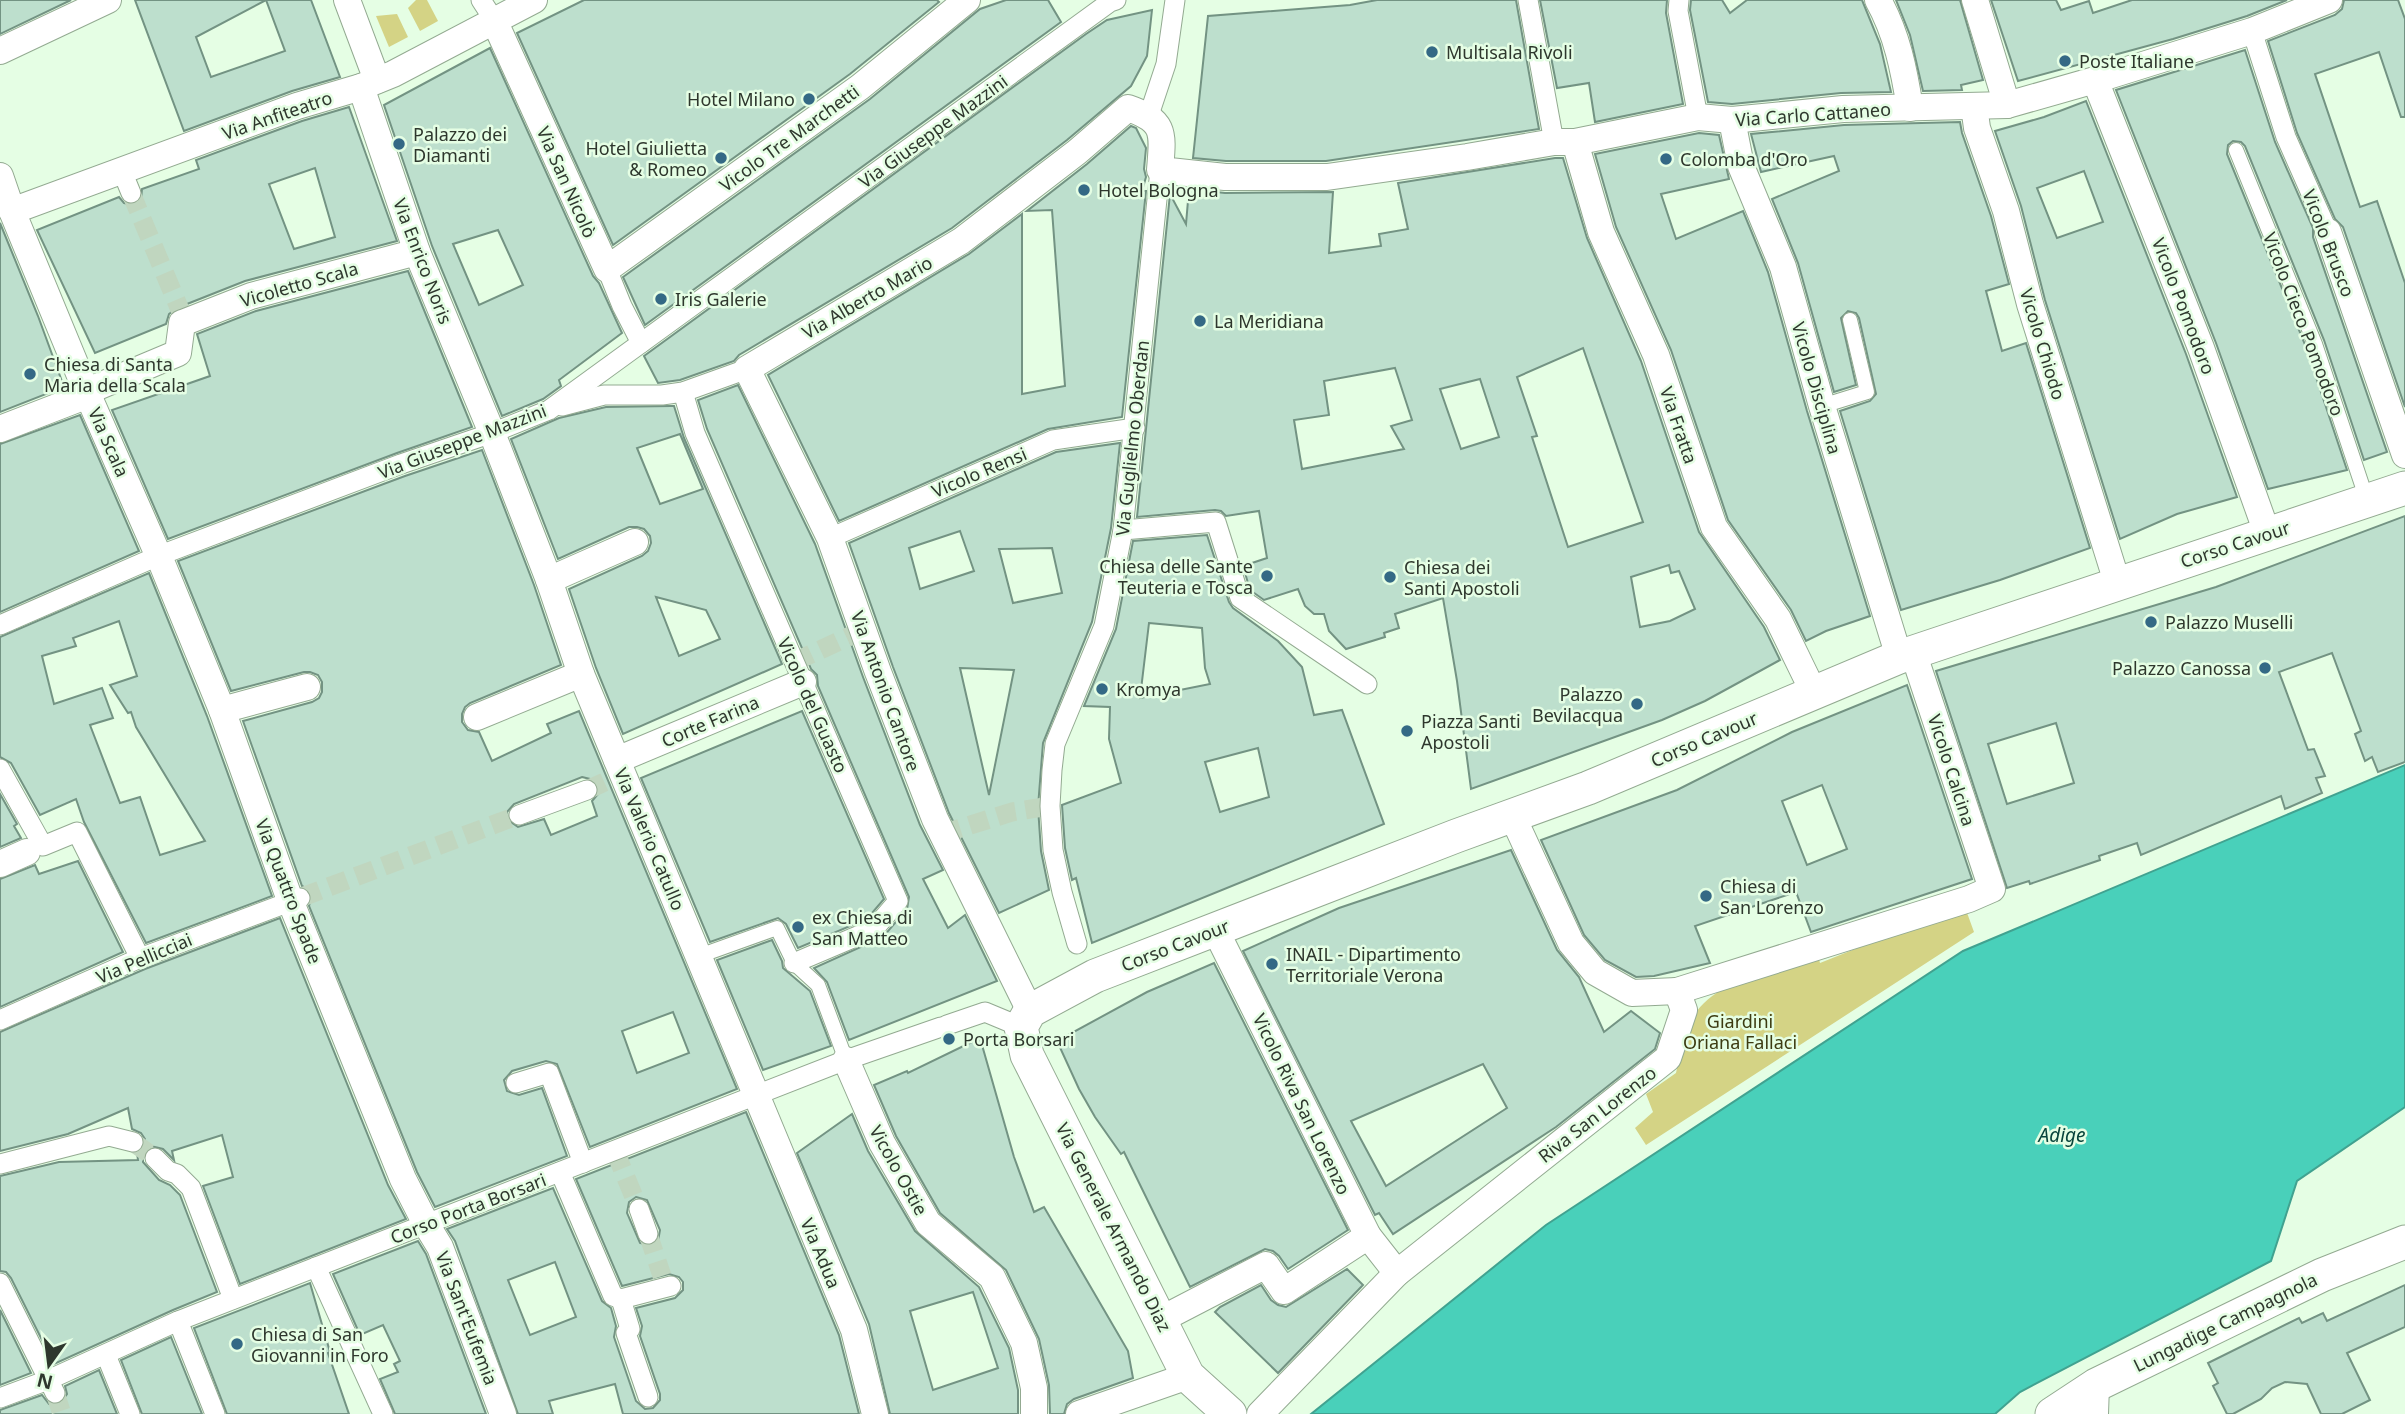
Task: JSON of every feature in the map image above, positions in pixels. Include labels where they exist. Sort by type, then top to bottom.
[{"type":"street","points":[[0,51],[108,0]]},
{"type":"street","name":"Via Enrico Noris","points":[[347,0],[417,252],[492,433]]},
{"type":"street","name":"Via Anfiteatro","points":[[6,214],[127,182],[297,106],[393,74],[488,10],[534,0]]},
{"type":"street","name":"Vicolo Tre Marchetti","points":[[607,269],[860,87],[967,0]]},
{"type":"street","name":"Via Giuseppe Mazzini","points":[[0,625],[158,556],[549,410],[1116,0]]},
{"type":"street","points":[[1160,170],[1163,134],[1149,115],[1166,64],[1175,0]]},
{"type":"street","points":[[1528,0],[1564,142]]},
{"type":"street","points":[[1679,0],[1678,11],[1698,117]]},
{"type":"street","points":[[1878,0],[1888,17],[1903,64],[1910,108]]},
{"type":"street","points":[[1975,0],[2007,104]]},
{"type":"street","name":"Via Carlo Cattaneo","points":[[1160,170],[1225,177],[1326,177],[1467,158],[1698,117],[1732,121],[1843,110],[2007,104],[2095,80],[2252,31],[2329,0]]},
{"type":"street","name":"Via San Nicolò","points":[[488,10],[641,344]]},
{"type":"street","name":"Vicolo Brusco","points":[[2252,31],[2286,137],[2328,232],[2405,455]]},
{"type":"street","name":"Vicolo Pomodoro","points":[[2095,80],[2201,348],[2267,533]]},
{"type":"street","name":"Vicolo Chiodo","points":[[1974,106],[1977,128],[2006,211],[2030,304],[2118,582]]},
{"type":"street","name":"Via Alberto Mario","points":[[549,410],[604,396],[683,392],[747,369],[961,241],[1128,108],[1149,115]]},
{"type":"street","name":"Vicolo Disciplina","points":[[1732,121],[1741,166],[1783,267],[1822,406],[1906,654]]},
{"type":"street","name":"Via Fratta","points":[[1564,142],[1656,355],[1714,527],[1778,619],[1814,693]]},
{"type":"street","name":"Via Guglielmo Oberdan","points":[[1077,944],[1053,850],[1050,806],[1053,757],[1055,744],[1104,626],[1123,530],[1160,170]]},
{"type":"street","name":"Via Scala","points":[[0,176],[6,214],[158,556]]},
{"type":"street","name":"Vicoletto Scala","points":[[88,395],[97,387],[178,353],[183,321],[251,296],[417,252]]},
{"type":"street","name":"Via Antonio Cantore","points":[[747,369],[830,538],[934,819],[1025,1018]]},
{"type":"street","name":"Vicolo del Guasto","points":[[683,392],[695,433],[898,901],[874,929],[794,963]]},
{"type":"street","points":[[0,429],[88,395]]},
{"type":"street","name":"Vicolo Rensi","points":[[830,538],[1053,440],[1135,428]]},
{"type":"street","name":"Via Valerio Catullo","points":[[492,433],[549,580],[616,771],[699,956],[756,1096]]},
{"type":"street","name":"Corso Cavour","points":[[1025,1018],[1095,976],[1588,788],[1906,654],[2405,488]]},
{"type":"street","points":[[1123,530],[1216,522],[1240,598],[1367,684]]},
{"type":"street","points":[[549,580],[635,542]]},
{"type":"street","name":"Via Quattro Spade","points":[[158,556],[222,710],[403,1178],[426,1224]]},
{"type":"street","name":"Vicolo Calcina","points":[[1677,991],[1969,899],[1992,889],[1906,654]]},
{"type":"street","points":[[477,717],[582,674]]},
{"type":"street","name":"Corte Farina","points":[[616,771],[803,681]]},
{"type":"street","points":[[222,710],[307,687]]},
{"type":"street","points":[[0,769],[35,849]]},
{"type":"street","points":[[519,815],[587,790]]},
{"type":"street","points":[[1512,815],[1572,943],[1595,972],[1632,993],[1677,991]]},
{"type":"street","points":[[0,864],[77,832],[141,958]]},
{"type":"street","name":"Via Pellicciai","points":[[0,1020],[141,958],[296,899]]},
{"type":"street","name":"Vicolo Riva San Lorenzo","points":[[1215,929],[1368,1236],[1396,1273]]},
{"type":"street","name":"Riva San Lorenzo","points":[[1260,1414],[1396,1273],[1668,1058],[1684,1010],[1677,991]]},
{"type":"street","name":"Corso Porta Borsari","points":[[0,1398],[51,1387],[106,1355],[178,1321],[846,1060],[985,1012],[1025,1018]]},
{"type":"street","name":"Via Generale Armando Diaz","points":[[1025,1018],[1027,1055],[1188,1376],[1230,1414]]},
{"type":"street","name":"Vicolo Ostie","points":[[846,1060],[882,1143],[928,1223],[992,1277],[1024,1343],[1034,1388],[1034,1414]]},
{"type":"street","points":[[516,1083],[549,1073],[583,1163]]},
{"type":"street","name":"Via Adua","points":[[756,1096],[854,1330],[876,1414]]},
{"type":"street","points":[[0,1164],[109,1136],[133,1142]]},
{"type":"street","points":[[155,1158],[191,1188],[233,1299]]},
{"type":"street","points":[[560,1172],[613,1296],[621,1298],[666,1283]]},
{"type":"street","points":[[639,1209],[648,1234]]},
{"type":"street","name":"Via Sant'Eufemia","points":[[426,1224],[440,1247],[503,1414]]},
{"type":"street","points":[[1160,1320],[1266,1265],[1284,1291],[1368,1236]]},
{"type":"street","name":"Lungadige Campagnola","points":[[2052,1414],[2096,1400],[2322,1275],[2405,1242]]},
{"type":"street","points":[[316,1267],[383,1414]]},
{"type":"street","points":[[0,1283],[51,1387]]},
{"type":"street","points":[[621,1298],[630,1329],[626,1334],[648,1397]]},
{"type":"street","points":[[178,1321],[215,1414]]},
{"type":"street","points":[[106,1355],[130,1414]]},
{"type":"street","points":[[1079,1414],[1188,1376]]},
{"type":"lane","name":"Vicolo Cieco Pomodoro","points":[[2236,150],[2315,344],[2367,500]]},
{"type":"lane","points":[[1822,406],[1867,392],[1850,320]]},
{"type":"lane","points":[[699,956],[777,928],[794,963],[818,985],[846,1060]]},
{"type":"green space","points":[[416,0],[427,0],[438,21],[420,31],[408,8]]},
{"type":"green space","points":[[397,14],[408,37],[389,47],[376,16]]},
{"type":"green space","name":"Giardini Oriana Fallaci","points":[[1966,910],[1974,932],[1646,1145],[1635,1128],[1653,1112],[1646,1094],[1676,1073],[1689,1025],[1697,1011],[1720,990],[1752,976],[1818,956],[1820,963],[1855,949],[1862,942]]},
{"type":"water","name":"Adige","points":[[2405,765],[2405,1107],[2297,1181],[2271,1261],[2020,1392],[1995,1414],[1311,1414],[1546,1225],[1963,951]]},
{"type":"building","points":[[0,0],[71,0],[0,34]]},
{"type":"building","points":[[135,0],[266,0],[311,0],[340,77],[292,91],[184,131]],"holes":[[[266,0],[285,51],[211,77],[196,37]]]},
{"type":"building","points":[[584,0],[939,2],[850,74],[613,245],[517,33]]},
{"type":"building","points":[[1006,0],[1048,0],[1061,22],[645,325],[623,277],[870,99],[980,9]]},
{"type":"building","points":[[1377,0],[1516,0],[1539,129],[1326,161],[1226,161],[1193,158],[1208,16],[1350,5]]},
{"type":"building","points":[[1540,0],[1667,0],[1666,13],[1683,104],[1595,122],[1589,83],[1557,88]]},
{"type":"building","points":[[1691,0],[1722,0],[1730,13],[1747,0],[1862,0],[1880,44],[1891,92],[1841,93],[1732,104],[1708,102],[1690,10]]},
{"type":"building","points":[[1896,0],[1960,0],[1983,80],[1961,85],[1962,90],[1923,91],[1910,35]]},
{"type":"building","points":[[1991,0],[2056,0],[2061,10],[2089,1],[2093,13],[2132,0],[2287,0],[2247,16],[2173,39],[2018,81]]},
{"type":"building","points":[[2344,0],[2398,0],[2405,19],[2405,117],[2401,117],[2379,52],[2315,74],[2360,207],[2377,201],[2405,283],[2405,407],[2343,227],[2335,219],[2297,133],[2268,41],[2335,15],[2342,9]]},
{"type":"building","points":[[1152,10],[1147,56],[1131,86],[1067,140],[952,228],[739,355],[734,361],[680,380],[658,383],[644,356],[1086,34],[1107,20]]},
{"type":"building","points":[[490,48],[593,276],[599,283],[622,333],[559,380],[561,386],[543,399],[502,416],[432,246],[384,105]],"holes":[[[498,230],[523,285],[479,305],[453,244]]]},
{"type":"building","points":[[2245,50],[2275,142],[2313,228],[2313,237],[2387,452],[2364,460],[2324,340],[2245,146],[2241,142],[2233,141],[2228,145],[2227,154],[2306,347],[2347,470],[2268,489],[2216,343],[2116,90]]},
{"type":"building","points":[[2086,101],[2186,354],[2237,497],[2177,514],[2120,539],[2045,300],[2021,206],[1995,131]],"holes":[[[2084,171],[2103,222],[2057,238],[2037,188]]]},
{"type":"building","points":[[349,107],[397,241],[245,281],[177,308],[169,314],[166,324],[95,353],[37,230],[119,197],[124,203],[135,205],[141,200],[142,189],[199,169],[196,160],[302,121]],"holes":[[[315,168],[335,237],[294,249],[269,184]]]},
{"type":"building","points":[[1960,122],[1991,216],[2009,284],[1986,291],[2002,351],[2026,343],[2090,548],[2000,580],[1901,610],[1840,411],[1870,401],[1876,394],[1859,318],[1856,313],[1848,311],[1841,318],[1856,385],[1834,392],[1798,263],[1772,199],[1839,171],[1834,156],[1761,172],[1751,134],[1844,125]]},
{"type":"building","points":[[1131,126],[1136,128],[1146,148],[1146,177],[1142,191],[1146,191],[1122,417],[1048,429],[839,521],[768,375],[969,254],[1022,214],[1022,394],[1065,386],[1052,210],[1027,211]]},
{"type":"building","points":[[1699,133],[1719,135],[1729,179],[1661,194],[1676,239],[1743,211],[1768,272],[1807,411],[1870,616],[1806,641],[1791,610],[1728,520],[1671,350],[1616,227],[1595,154]]},
{"type":"building","points":[[1563,158],[1587,238],[1641,361],[1699,532],[1764,627],[1780,660],[1705,701],[1662,720],[1471,789],[1443,598],[1395,614],[1399,628],[1384,633],[1385,637],[1346,649],[1329,631],[1324,614],[1314,614],[1305,606],[1298,589],[1264,600],[1250,590],[1243,566],[1267,558],[1259,511],[1226,516],[1215,510],[1137,517],[1170,194],[1186,224],[1189,189],[1225,193],[1333,192],[1329,253],[1381,246],[1379,234],[1408,229],[1398,183]],"holes":[[[1583,348],[1643,522],[1568,547],[1532,437],[1537,436],[1517,377]],[[1395,368],[1412,420],[1391,426],[1404,449],[1302,469],[1294,420],[1329,415],[1324,381]],[[1480,379],[1499,437],[1461,449],[1440,389]],[[1669,565],[1671,573],[1679,571],[1695,609],[1670,621],[1640,627],[1631,577]]]},
{"type":"building","name":"Chiesa di Santa Maria della Scala","points":[[0,223],[64,387],[0,412]]},
{"type":"building","points":[[408,271],[472,427],[168,539],[112,410],[210,376],[197,334],[256,311]]},
{"type":"building","points":[[738,385],[815,544],[920,825],[943,870],[923,879],[948,928],[965,915],[997,981],[849,1040],[827,982],[814,968],[883,937],[907,909],[909,897],[818,686],[817,675],[811,669],[707,429],[698,400]]},
{"type":"building","points":[[674,406],[684,438],[782,664],[623,734],[596,668],[569,589],[642,556],[648,551],[650,536],[644,529],[629,527],[558,559],[511,439],[559,418],[606,407]],"holes":[[[680,434],[703,489],[660,504],[637,448]],[[656,597],[706,610],[720,639],[679,656]]]},
{"type":"building","points":[[80,415],[139,551],[0,612],[0,444]]},
{"type":"building","points":[[1120,443],[1111,528],[1092,622],[1043,743],[1038,807],[1041,851],[1049,890],[999,913],[949,813],[849,543],[1056,452]],"holes":[[[960,531],[974,571],[920,589],[909,548]],[[1052,548],[1062,593],[1013,603],[999,549]],[[960,668],[1014,670],[989,795]]]},
{"type":"building","points":[[482,450],[534,585],[561,665],[470,703],[462,714],[462,722],[468,730],[479,732],[492,761],[551,733],[547,724],[579,711],[737,1089],[590,1147],[557,1064],[546,1061],[512,1071],[504,1080],[507,1091],[519,1095],[542,1088],[567,1156],[435,1207],[417,1172],[309,906],[312,894],[302,886],[243,721],[312,702],[319,698],[322,692],[322,682],[318,675],[304,672],[231,691],[178,561]],"holes":[[[582,777],[594,780],[598,785],[599,793],[592,801],[597,816],[551,835],[544,819],[518,827],[508,820],[507,812],[514,804]],[[673,1012],[689,1053],[637,1073],[622,1031]]]},
{"type":"building","points":[[2405,516],[2405,762],[2378,772],[2372,757],[2365,761],[2355,734],[2361,731],[2332,653],[2279,672],[2308,750],[2314,749],[2325,776],[2316,778],[2322,793],[2285,809],[2281,796],[2141,855],[2137,843],[2099,856],[2100,860],[2030,884],[2029,881],[2007,888],[1936,671],[2216,587]],"holes":[[[2056,723],[2074,783],[2007,804],[1988,744]]]},
{"type":"building","points":[[1207,535],[1229,602],[1233,608],[1278,641],[1302,667],[1314,715],[1342,710],[1384,824],[1092,943],[1076,878],[1072,880],[1065,848],[1062,805],[1121,783],[1109,739],[1110,707],[1084,706],[1116,629],[1133,541]],"holes":[[[1149,623],[1202,628],[1205,668],[1210,684],[1140,698]],[[1258,748],[1269,797],[1220,812],[1205,762]]]},
{"type":"building","points":[[149,573],[207,716],[272,896],[146,943],[84,822],[76,799],[40,815],[11,763],[0,757],[0,637]],"holes":[[[119,621],[137,676],[110,685],[128,713],[131,712],[136,727],[205,841],[160,855],[140,797],[120,803],[90,725],[113,718],[102,688],[54,704],[42,656],[76,646],[73,638]]]},
{"type":"building","points":[[1907,685],[1972,879],[1811,932],[1796,892],[1695,926],[1710,963],[1654,976],[1636,977],[1605,960],[1584,935],[1541,840],[1677,790],[1792,732]],"holes":[[[1822,785],[1847,849],[1807,865],[1782,801]]]},
{"type":"building","points":[[802,711],[884,899],[867,919],[798,948],[786,924],[778,918],[710,942],[641,778]]},
{"type":"building","points":[[0,794],[17,824],[14,826],[21,838],[0,847]]},
{"type":"building","points":[[1511,850],[1557,950],[1579,977],[1604,1032],[1631,1011],[1660,1033],[1655,1049],[1556,1127],[1393,1234],[1379,1213],[1375,1215],[1243,951],[1339,908]],"holes":[[[1483,1064],[1507,1108],[1386,1186],[1351,1121]]]},
{"type":"building","points":[[78,861],[123,952],[0,1007],[0,879],[35,865],[39,874]]},
{"type":"building","points":[[280,918],[388,1185],[406,1219],[240,1284],[203,1186],[233,1177],[222,1135],[172,1151],[174,1160],[163,1149],[151,1146],[143,1154],[143,1162],[159,1180],[170,1185],[180,1195],[217,1292],[54,1364],[11,1278],[6,1272],[0,1271],[0,1176],[59,1162],[138,1160],[137,1153],[145,1146],[145,1139],[141,1133],[132,1129],[128,1108],[68,1134],[0,1151],[0,1032],[145,969]]},
{"type":"building","points":[[772,940],[783,968],[810,991],[831,1046],[763,1070],[717,960]]},
{"type":"building","points":[[1214,963],[1348,1230],[1288,1269],[1279,1256],[1265,1249],[1190,1287],[1124,1152],[1121,1154],[1095,1117],[1057,1041],[1147,992]]},
{"type":"building","points":[[980,1038],[1014,1157],[1034,1212],[1044,1207],[1128,1351],[1133,1378],[1074,1399],[1067,1404],[1064,1414],[1050,1414],[1049,1385],[1039,1339],[1006,1270],[940,1213],[896,1136],[874,1085],[907,1071],[908,1073]]},
{"type":"building","points":[[746,1112],[839,1335],[859,1414],[623,1414],[615,1384],[549,1401],[553,1414],[518,1414],[455,1241],[447,1229],[553,1188],[602,1301],[611,1308],[616,1326],[614,1337],[636,1401],[645,1409],[653,1408],[660,1400],[640,1336],[642,1326],[636,1308],[675,1298],[683,1290],[683,1282],[679,1277],[669,1274],[622,1286],[576,1179]],"holes":[[[636,1197],[647,1200],[660,1230],[658,1241],[651,1246],[640,1243],[627,1213],[629,1202]],[[555,1262],[576,1317],[530,1335],[508,1280]]]},
{"type":"building","points":[[852,1114],[868,1151],[915,1231],[979,1287],[1009,1348],[1018,1390],[1018,1414],[890,1414],[869,1324],[797,1153]],"holes":[[[973,1292],[998,1368],[933,1390],[910,1311]]]},
{"type":"building","points":[[418,1241],[426,1254],[486,1414],[395,1414],[380,1379],[398,1372],[394,1364],[400,1361],[383,1325],[360,1335],[333,1274]]},
{"type":"building","points":[[1347,1269],[1363,1285],[1278,1373],[1215,1312],[1261,1285],[1271,1300],[1286,1307]]},
{"type":"building","points":[[310,1283],[330,1352],[328,1353],[349,1414],[227,1414],[194,1328]]},
{"type":"building","points":[[2405,1285],[2405,1327],[2347,1353],[2370,1400],[2342,1414],[2321,1414],[2307,1384],[2285,1382],[2272,1388],[2261,1399],[2233,1414],[2227,1414],[2213,1386],[2218,1383],[2208,1363],[2299,1318],[2302,1323],[2323,1313],[2327,1321]]},
{"type":"building","points":[[0,1310],[31,1373],[0,1385]]},
{"type":"building","points":[[171,1337],[202,1414],[142,1414],[121,1360]]},
{"type":"building","points":[[99,1370],[117,1414],[0,1414],[0,1410],[42,1395],[49,1404],[60,1404],[67,1394],[65,1386]]},
{"type":"tunnel","points":[[131,193],[183,317]]},
{"type":"tunnel","points":[[794,662],[863,630]]},
{"type":"tunnel","points":[[587,790],[607,781]]},
{"type":"tunnel","points":[[942,834],[1012,812],[1050,806]]},
{"type":"tunnel","points":[[302,897],[519,815]]},
{"type":"tunnel","points":[[133,1142],[155,1158]]},
{"type":"tunnel","points":[[615,1151],[639,1209]]},
{"type":"tunnel","points":[[648,1234],[662,1276]]},
{"type":"tunnel","points":[[55,1393],[62,1414]]},
{"type":"place","name":"Multisala Rivoli","points":[[1432,52]]},
{"type":"place","name":"Poste Italiane","points":[[2065,61]]},
{"type":"place","name":"Hotel Milano","points":[[809,99]]},
{"type":"place","name":"Palazzo dei Diamanti","points":[[399,144]]},
{"type":"place","name":"Hotel Giulietta & Romeo","points":[[721,158]]},
{"type":"place","name":"Colomba d'Oro","points":[[1666,159]]},
{"type":"place","name":"Hotel Bologna","points":[[1084,190]]},
{"type":"place","name":"Iris Galerie","points":[[661,299]]},
{"type":"place","name":"La Meridiana","points":[[1200,321]]},
{"type":"place","name":"Chiesa di Santa Maria della Scala","points":[[30,374]]},
{"type":"place","name":"Chiesa delle Sante Teuteria e Tosca","points":[[1267,576]]},
{"type":"place","name":"Chiesa dei Santi Apostoli","points":[[1390,577]]},
{"type":"place","name":"Palazzo Muselli","points":[[2151,622]]},
{"type":"place","name":"Palazzo Canossa","points":[[2265,668]]},
{"type":"place","name":"Kromya","points":[[1102,689]]},
{"type":"place","name":"Palazzo Bevilacqua","points":[[1637,704]]},
{"type":"place","name":"Piazza Santi Apostoli","points":[[1407,731]]},
{"type":"place","name":"Chiesa di San Lorenzo","points":[[1706,896]]},
{"type":"place","name":"ex Chiesa di San Matteo","points":[[798,927]]},
{"type":"place","name":"INAIL - Dipartimento Territoriale Verona","points":[[1272,964]]},
{"type":"place","name":"Porta Borsari","points":[[949,1039]]},
{"type":"place","name":"Chiesa di San Giovanni in Foro","points":[[237,1344]]}]
